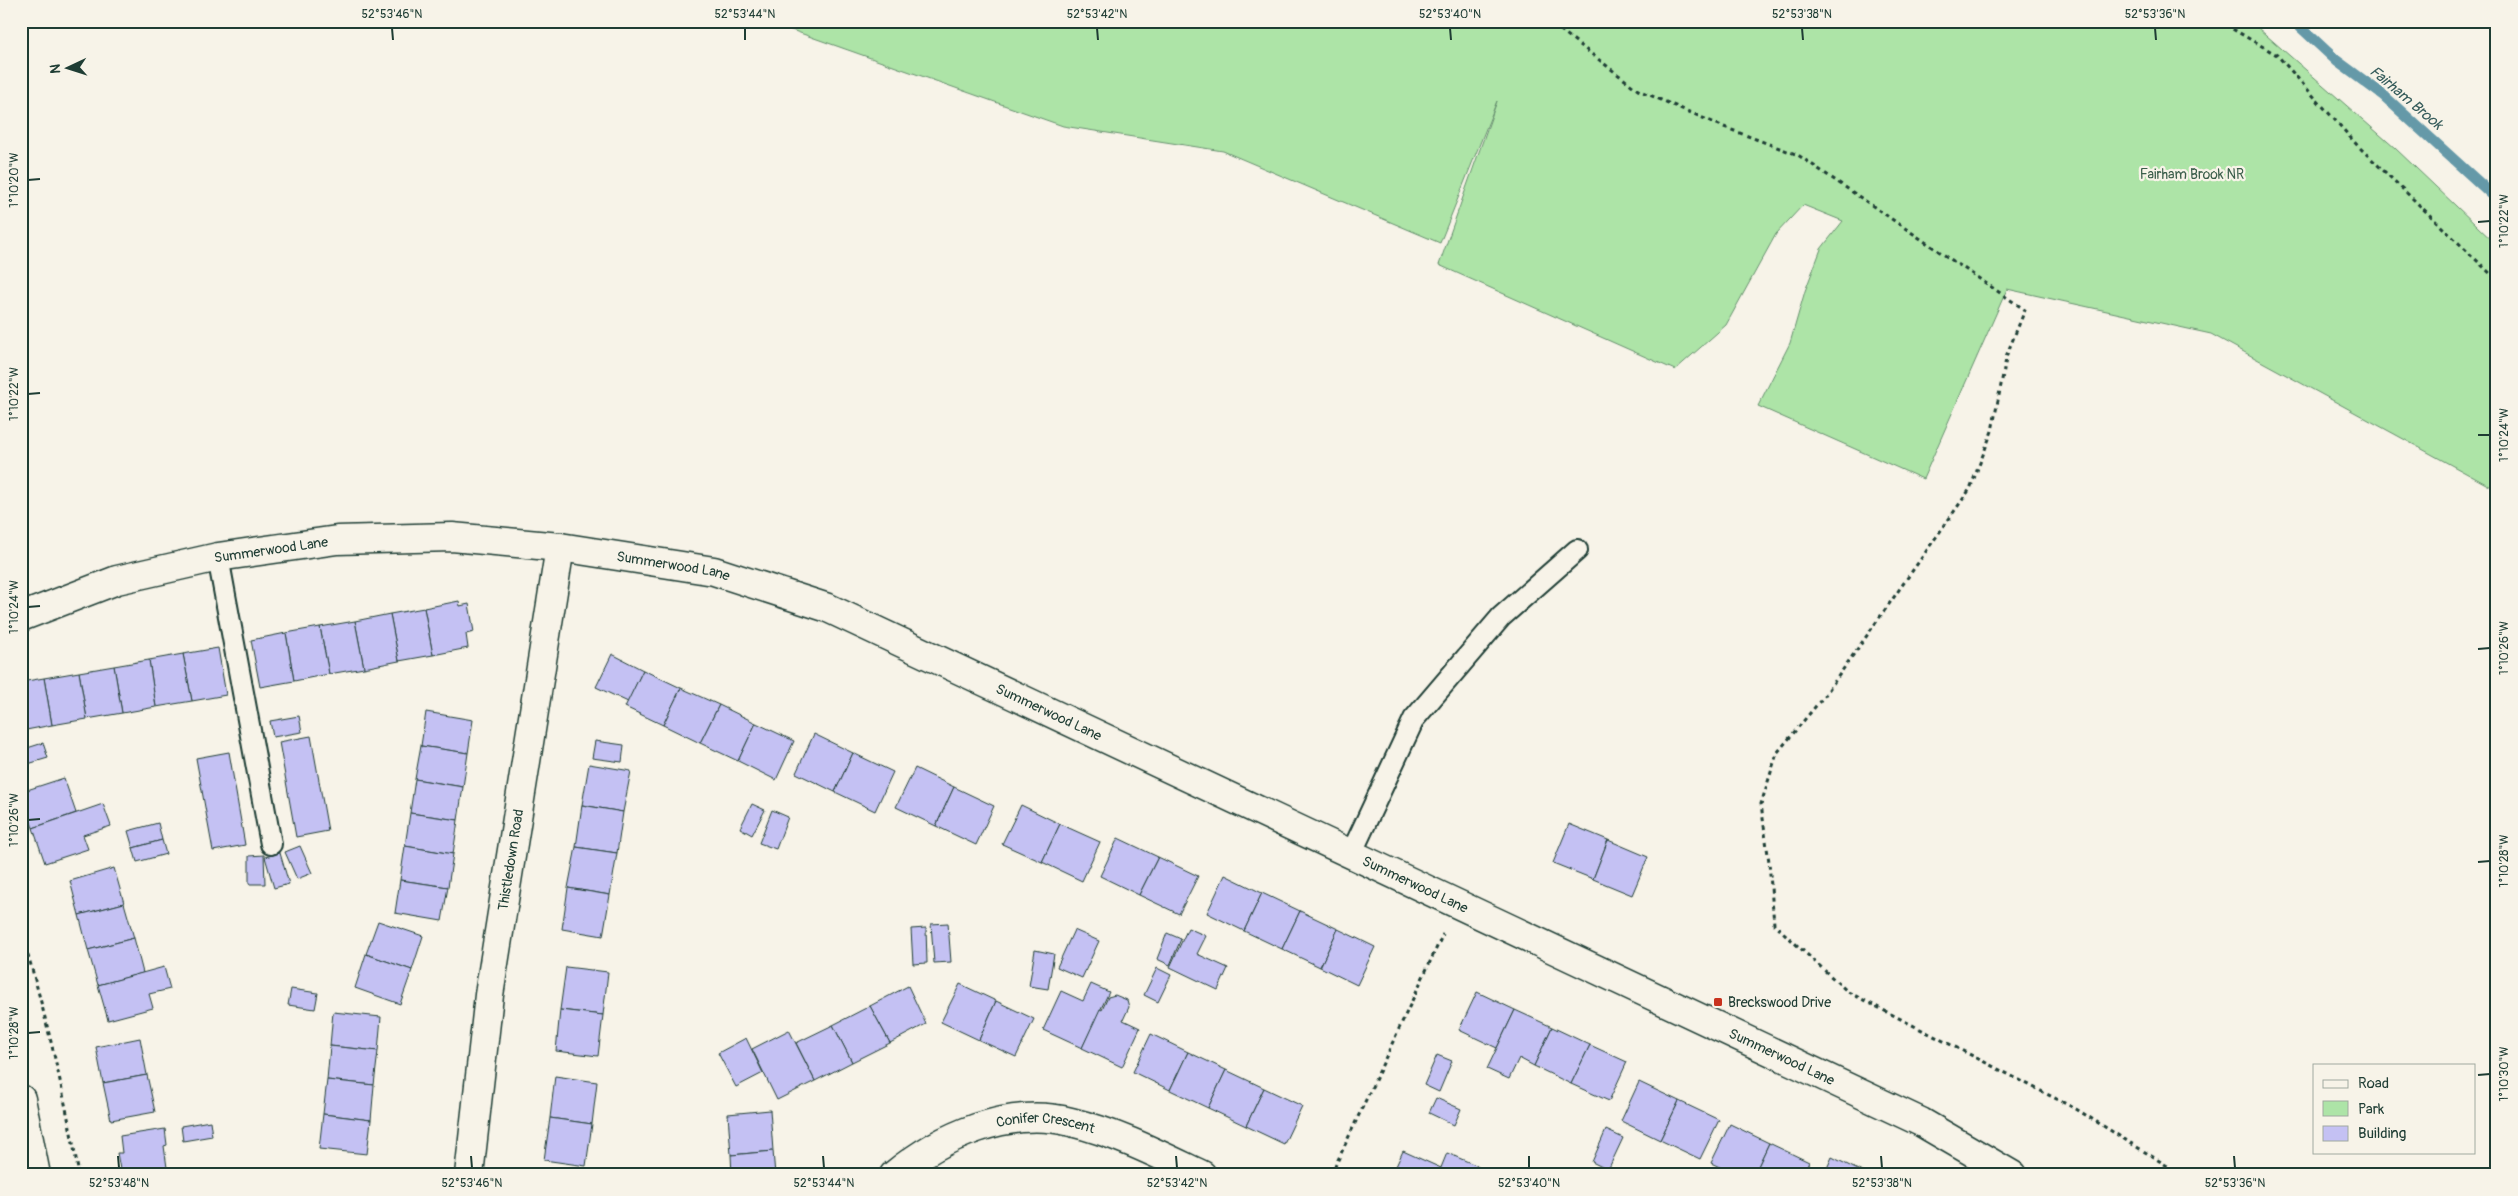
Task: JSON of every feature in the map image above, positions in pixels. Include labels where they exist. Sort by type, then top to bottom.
[{"type":"street","name":"Summerwood Lane","points":[[21,617],[116,580],[218,557],[337,540],[452,537],[560,547],[714,571],[828,608],[1921,1122],[2012,1175]]},
{"type":"street","name":"Thistledown Road","points":[[469,1175],[490,995],[560,547]]},
{"type":"street","points":[[21,1099],[36,1175]]},
{"type":"street","name":"Conifer Crescent","points":[[894,1175],[935,1146],[966,1131],[989,1124],[1049,1119],[1070,1121],[1096,1130],[1144,1148],[1202,1175]]},
{"type":"lane","points":[[1351,854],[1414,719],[1501,617],[1577,550]]},
{"type":"lane","points":[[218,557],[271,844]]},
{"type":"path","points":[[1538,21],[1558,28],[1638,90],[1724,127],[1798,155],[2025,310],[2007,354],[1992,430],[1970,489],[1825,695],[1777,753],[1761,804],[1769,862],[1774,924],[1848,992],[2076,1109],[2169,1167],[2168,1175]]},
{"type":"path","points":[[2219,21],[2277,55],[2358,146],[2497,280]]},
{"type":"path","points":[[1331,1175],[1457,904]]},
{"type":"path","points":[[21,931],[36,981],[67,1109],[79,1175]]},
{"type":"green space","name":"Fairham Brook NR","points":[[766,21],[2250,21],[2395,148],[2497,245],[2497,490],[2211,334],[2007,289],[1923,479],[1758,406],[1790,343],[1805,291],[1821,249],[1843,221],[1803,205],[1776,234],[1726,325],[1675,370],[1439,265],[1497,101],[1440,243],[1223,151],[1063,126]]},
{"type":"building","points":[[459,601],[460,606],[469,604],[474,632],[466,634],[468,648],[433,655],[424,608]]},
{"type":"building","points":[[424,608],[433,655],[399,661],[390,614]]},
{"type":"building","points":[[390,614],[399,661],[364,668],[355,621]]},
{"type":"building","points":[[355,621],[364,668],[329,674],[320,627]]},
{"type":"building","points":[[320,627],[329,674],[294,681],[286,633]]},
{"type":"building","points":[[286,633],[294,681],[260,687],[251,640]]},
{"type":"building","points":[[218,648],[226,695],[192,701],[183,654]]},
{"type":"building","points":[[183,654],[192,701],[156,707],[149,660]]},
{"type":"building","points":[[612,654],[643,670],[628,702],[596,687]]},
{"type":"building","points":[[149,660],[156,707],[122,713],[114,666]]},
{"type":"building","points":[[114,666],[122,713],[87,719],[79,672]]},
{"type":"building","points":[[643,670],[681,688],[663,725],[625,707]]},
{"type":"building","points":[[79,672],[87,719],[52,725],[44,678]]},
{"type":"building","points":[[44,678],[52,725],[21,731],[21,682]]},
{"type":"building","points":[[681,688],[719,705],[700,743],[663,725]]},
{"type":"building","points":[[719,705],[756,723],[738,761],[700,743]]},
{"type":"building","points":[[426,712],[473,720],[468,753],[421,746]]},
{"type":"building","points":[[299,716],[302,732],[273,737],[270,721]]},
{"type":"building","points":[[756,723],[794,741],[776,780],[738,761]]},
{"type":"building","points":[[814,734],[853,753],[835,792],[796,773]]},
{"type":"building","points":[[311,736],[328,831],[296,837],[279,742]]},
{"type":"building","points":[[595,741],[624,745],[622,762],[592,758]]},
{"type":"building","points":[[43,743],[48,758],[21,766],[21,750]]},
{"type":"building","points":[[421,746],[468,753],[463,787],[415,779]]},
{"type":"building","points":[[229,752],[245,845],[213,851],[196,758]]},
{"type":"building","points":[[853,753],[893,772],[875,811],[835,792]]},
{"type":"building","points":[[589,764],[631,771],[623,812],[582,805]]},
{"type":"building","points":[[915,768],[954,787],[936,826],[896,807]]},
{"type":"building","points":[[64,778],[76,813],[33,828],[21,792]]},
{"type":"building","points":[[415,779],[463,787],[458,820],[410,813]]},
{"type":"building","points":[[954,787],[994,806],[976,845],[936,826]]},
{"type":"building","points":[[103,804],[111,826],[83,835],[88,849],[45,863],[33,828]]},
{"type":"building","points":[[752,804],[765,810],[752,835],[740,828]]},
{"type":"building","points":[[582,805],[623,812],[617,853],[576,847]]},
{"type":"building","points":[[1021,805],[1060,824],[1042,862],[1002,844]]},
{"type":"building","points":[[772,810],[788,817],[776,849],[759,843]]},
{"type":"building","points":[[410,813],[458,820],[453,854],[405,846]]},
{"type":"building","points":[[158,823],[162,840],[133,848],[128,831]]},
{"type":"building","points":[[1060,824],[1100,842],[1082,881],[1042,862]]},
{"type":"building","points":[[1569,824],[1608,840],[1593,879],[1553,863]]},
{"type":"building","points":[[1118,838],[1158,857],[1139,895],[1100,876]]},
{"type":"building","points":[[162,840],[166,854],[137,862],[133,848]]},
{"type":"building","points":[[1608,840],[1648,857],[1632,895],[1593,879]]},
{"type":"building","points":[[300,846],[312,873],[297,879],[285,852]]},
{"type":"building","points":[[405,846],[453,854],[448,887],[400,880]]},
{"type":"building","points":[[576,847],[617,853],[610,895],[568,888]]},
{"type":"building","points":[[280,853],[289,884],[274,888],[265,857]]},
{"type":"building","points":[[264,855],[265,884],[249,884],[249,856]]},
{"type":"building","points":[[1158,857],[1198,876],[1179,914],[1139,895]]},
{"type":"building","points":[[114,868],[124,903],[79,915],[70,881]]},
{"type":"building","points":[[1225,875],[1262,893],[1244,931],[1207,913]]},
{"type":"building","points":[[400,880],[448,887],[442,921],[395,913]]},
{"type":"building","points":[[568,888],[610,895],[603,936],[562,929]]},
{"type":"building","points":[[1262,893],[1300,911],[1282,949],[1244,931]]},
{"type":"building","points":[[124,903],[134,938],[88,950],[79,915]]},
{"type":"building","points":[[1300,911],[1338,929],[1320,967],[1282,949]]},
{"type":"building","points":[[378,921],[423,936],[412,970],[366,954]]},
{"type":"building","points":[[948,923],[951,962],[934,963],[931,924]]},
{"type":"building","points":[[926,928],[927,963],[913,964],[911,929]]},
{"type":"building","points":[[1188,928],[1206,936],[1197,954],[1228,968],[1218,990],[1170,967]]},
{"type":"building","points":[[1338,929],[1375,947],[1357,985],[1320,967]]},
{"type":"building","points":[[1074,930],[1099,941],[1082,978],[1057,967]]},
{"type":"building","points":[[1167,933],[1181,939],[1170,965],[1157,959]]},
{"type":"building","points":[[134,938],[143,973],[98,985],[88,950]]},
{"type":"building","points":[[1035,950],[1054,954],[1048,989],[1029,986]]},
{"type":"building","points":[[366,954],[412,970],[400,1004],[355,988]]},
{"type":"building","points":[[164,967],[170,989],[149,994],[153,1008],[108,1020],[98,985]]},
{"type":"building","points":[[566,967],[608,972],[603,1015],[560,1010]]},
{"type":"building","points":[[1157,968],[1171,975],[1158,1002],[1144,995]]},
{"type":"building","points":[[960,984],[996,1001],[979,1040],[941,1022]]},
{"type":"building","points":[[1091,984],[1109,992],[1082,1048],[1043,1030],[1061,991],[1083,1001]]},
{"type":"building","points":[[908,986],[926,1024],[890,1043],[870,1006]]},
{"type":"building","points":[[291,989],[318,993],[315,1009],[288,1005]]},
{"type":"building","points":[[1477,992],[1515,1010],[1497,1048],[1459,1030]]},
{"type":"building","points":[[1115,995],[1127,1000],[1129,1007],[1123,1020],[1140,1028],[1122,1067],[1082,1048],[1100,1009],[1102,1010],[1108,997]]},
{"type":"building","points":[[996,1001],[1034,1019],[1016,1057],[979,1040]]},
{"type":"building","points":[[870,1006],[890,1043],[852,1062],[833,1025]]},
{"type":"building","points":[[560,1010],[603,1015],[598,1056],[556,1051]]},
{"type":"building","points":[[1515,1010],[1552,1027],[1534,1066],[1519,1058],[1509,1079],[1487,1069]]},
{"type":"building","points":[[333,1012],[381,1017],[378,1051],[330,1046]]},
{"type":"building","points":[[833,1025],[852,1062],[815,1081],[796,1043]]},
{"type":"building","points":[[1552,1027],[1590,1045],[1571,1084],[1534,1066]]},
{"type":"building","points":[[789,1030],[815,1081],[777,1100],[752,1049]]},
{"type":"building","points":[[1151,1034],[1188,1052],[1170,1090],[1133,1072]]},
{"type":"building","points":[[140,1038],[147,1075],[103,1083],[96,1047]]},
{"type":"building","points":[[746,1038],[763,1073],[736,1087],[718,1053]]},
{"type":"building","points":[[1590,1045],[1627,1062],[1609,1101],[1571,1084]]},
{"type":"building","points":[[330,1046],[378,1051],[374,1085],[327,1080]]},
{"type":"building","points":[[1188,1052],[1226,1070],[1208,1108],[1170,1090]]},
{"type":"building","points":[[1437,1055],[1452,1061],[1439,1092],[1424,1085]]},
{"type":"building","points":[[1226,1070],[1264,1088],[1246,1126],[1208,1108]]},
{"type":"building","points":[[147,1075],[155,1112],[111,1120],[103,1083]]},
{"type":"building","points":[[555,1076],[597,1082],[592,1124],[550,1118]]},
{"type":"building","points":[[327,1080],[374,1085],[371,1120],[323,1114]]},
{"type":"building","points":[[1639,1082],[1679,1101],[1660,1140],[1621,1121]]},
{"type":"building","points":[[1264,1088],[1302,1106],[1284,1144],[1246,1126]]},
{"type":"building","points":[[1436,1098],[1461,1109],[1454,1125],[1429,1113]]},
{"type":"building","points":[[1679,1101],[1719,1120],[1700,1159],[1660,1140]]},
{"type":"building","points":[[770,1110],[773,1151],[731,1155],[728,1114]]},
{"type":"building","points":[[323,1114],[371,1120],[367,1154],[319,1149]]},
{"type":"building","points":[[550,1118],[592,1124],[586,1166],[544,1160]]},
{"type":"building","points":[[210,1121],[212,1136],[183,1141],[181,1126]]},
{"type":"building","points":[[1730,1124],[1769,1143],[1754,1175],[1737,1175],[1711,1163]]},
{"type":"building","points":[[165,1129],[167,1145],[164,1146],[168,1175],[121,1175],[117,1153],[122,1153],[120,1136]]},
{"type":"building","points":[[1606,1130],[1623,1138],[1608,1170],[1592,1162]]},
{"type":"building","points":[[1769,1143],[1809,1162],[1803,1175],[1754,1175]]},
{"type":"building","points":[[773,1151],[775,1175],[732,1175],[731,1155]]},
{"type":"building","points":[[1403,1151],[1441,1168],[1438,1175],[1392,1175]]},
{"type":"building","points":[[1447,1153],[1478,1166],[1475,1175],[1438,1175]]},
{"type":"building","points":[[1832,1157],[1868,1175],[1824,1175]]},
{"type":"waterway","name":"Fairham Brook","points":[[2294,21],[2337,61],[2383,95],[2497,199]]},
{"type":"place","name":"Breckswood Drive","points":[[1718,1002]]}]
